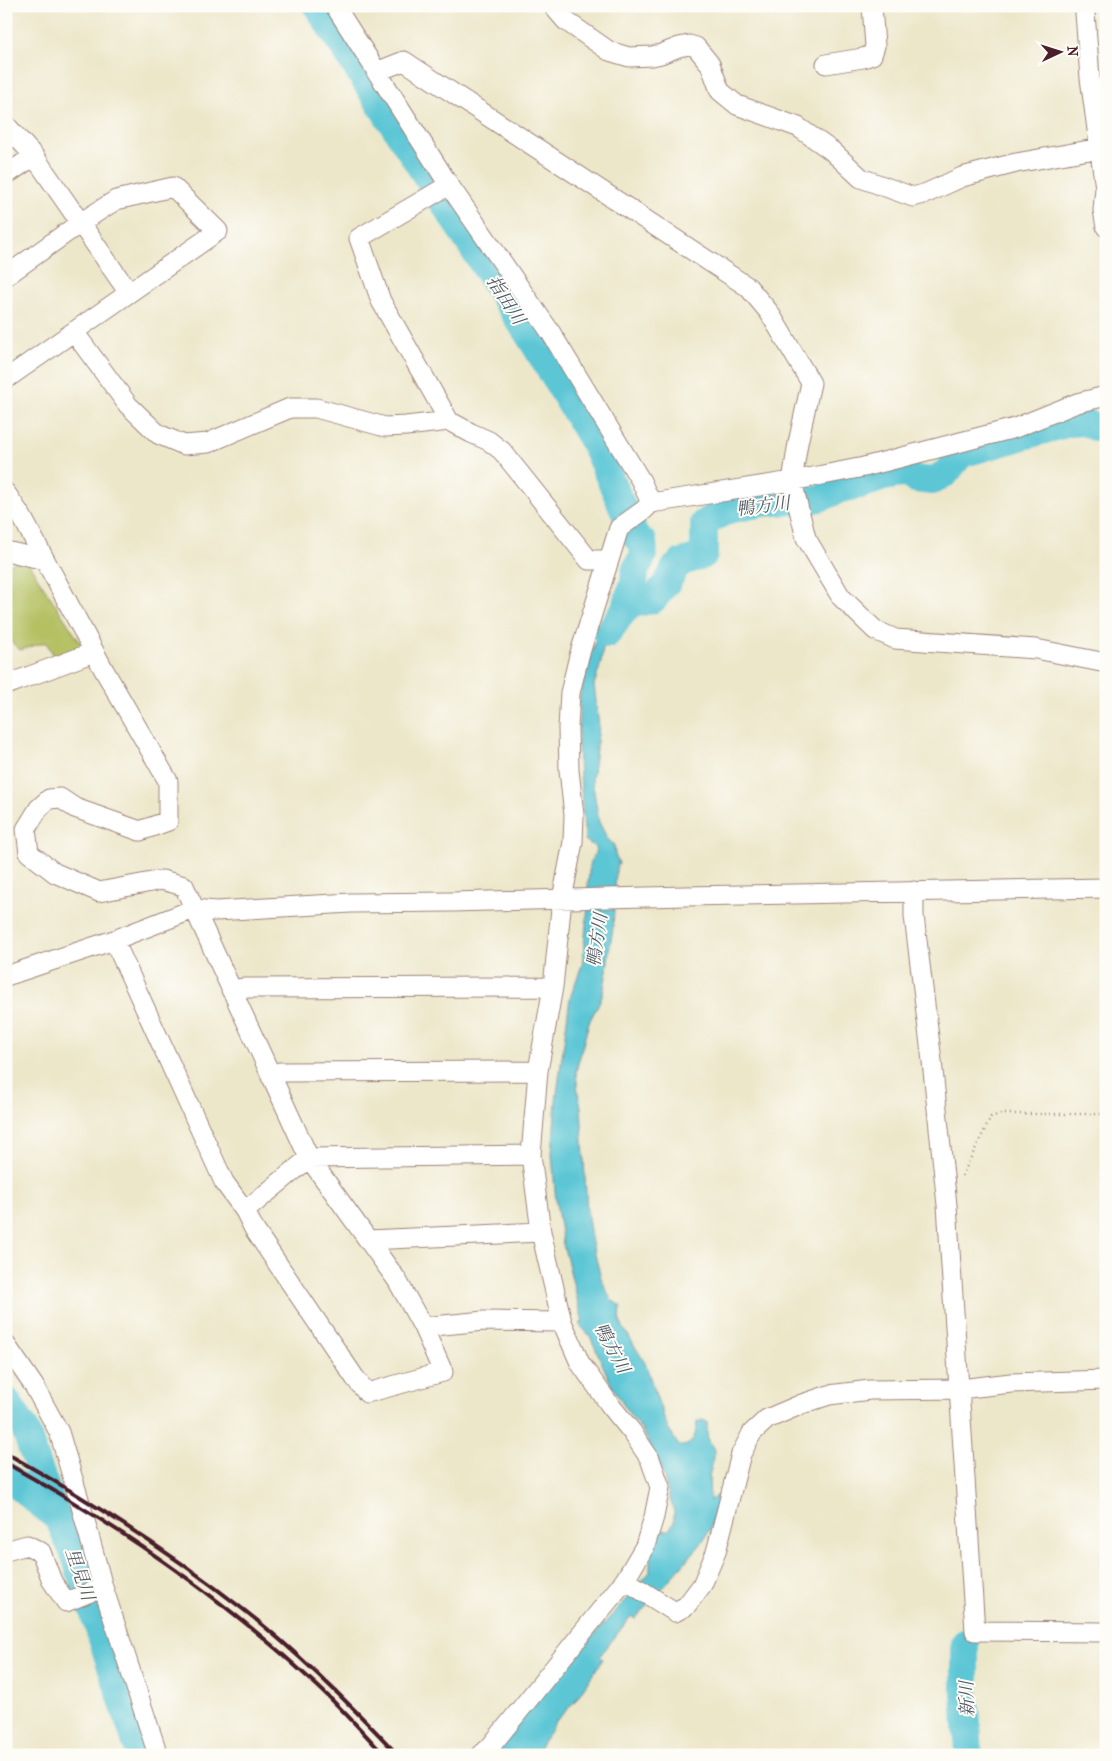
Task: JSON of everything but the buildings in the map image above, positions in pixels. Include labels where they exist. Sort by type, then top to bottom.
[{"type":"street","points":[[335,6],[449,185],[551,333],[641,481],[648,507]]},
{"type":"street","points":[[553,6],[566,20],[608,51],[628,56],[652,56],[689,45],[696,47],[710,64],[720,90],[737,105],[798,127],[832,151],[861,178],[913,197],[927,193],[962,177],[1016,163],[1103,147]]},
{"type":"street","points":[[826,64],[872,55],[875,46],[872,6]]},
{"type":"street","points":[[1086,6],[1090,78],[1103,147],[1105,188],[1103,210],[1106,227]]},
{"type":"street","points":[[376,72],[404,61],[748,287],[769,312],[811,383],[798,443],[794,487],[806,538],[841,597],[875,630],[895,639],[1036,649],[1106,663]]},
{"type":"street","points":[[6,125],[34,156],[129,293]]},
{"type":"street","points":[[6,175],[34,156]]},
{"type":"street","points":[[449,185],[359,238],[381,301],[449,421],[489,441],[502,451],[588,560],[608,560]]},
{"type":"street","points":[[6,276],[80,223],[116,200],[173,187],[218,231],[6,379]]},
{"type":"street","points":[[74,332],[128,405],[158,434],[184,445],[208,443],[290,408],[316,408],[385,427],[449,421]]},
{"type":"street","points":[[481,1755],[490,1747],[625,1580],[645,1546],[654,1518],[660,1488],[650,1459],[580,1363],[562,1322],[541,1232],[531,1155],[538,1072],[571,898],[574,814],[568,744],[570,692],[579,656],[619,528],[648,507],[794,487],[1015,428],[1077,403],[1106,396]]},
{"type":"street","points":[[6,493],[45,560],[133,723],[168,781],[168,822],[140,831],[75,808],[60,798],[49,799],[39,808],[26,829],[28,853],[55,874],[99,892],[162,880],[184,886],[308,1158],[397,1280],[423,1327],[443,1372],[367,1393],[355,1378],[224,1182],[114,940]]},
{"type":"street","points":[[6,551],[45,560]]},
{"type":"street","points":[[6,685],[94,652]]},
{"type":"street","points":[[6,976],[114,940],[194,909],[216,911],[350,903],[1106,888]]},
{"type":"street","points":[[914,891],[914,916],[947,1205],[975,1631],[1106,1632]]},
{"type":"street","points":[[231,990],[243,988],[553,987]]},
{"type":"street","points":[[271,1077],[280,1072],[538,1072]]},
{"type":"street","points":[[245,1211],[308,1158],[531,1155]]},
{"type":"street","points":[[368,1240],[541,1232]]},
{"type":"street","points":[[423,1327],[484,1321],[562,1322]]},
{"type":"street","points":[[6,1344],[34,1386],[59,1432],[102,1587],[158,1755]]},
{"type":"street","points":[[625,1580],[675,1612],[686,1606],[702,1585],[716,1552],[741,1454],[752,1433],[767,1419],[802,1404],[829,1395],[870,1390],[960,1390],[1011,1383],[1106,1380]]},
{"type":"street","points":[[6,1551],[27,1545],[41,1552],[52,1581],[66,1602],[102,1587]]},
{"type":"path","points":[[960,1178],[991,1117],[1001,1114],[1106,1114]]},
{"type":"green space","points":[[25,558],[83,647],[58,663],[46,642],[20,650],[6,637],[6,566]]},
{"type":"water","points":[[624,601],[635,608],[624,618],[617,633],[607,641],[603,648],[601,663],[594,685],[599,726],[592,780],[599,822],[607,838],[614,845],[615,855],[619,863],[616,870],[613,928],[603,993],[589,1022],[576,1071],[581,1107],[587,1212],[592,1243],[601,1278],[611,1300],[621,1306],[620,1322],[645,1363],[667,1427],[679,1446],[684,1446],[693,1439],[697,1422],[702,1420],[707,1422],[707,1436],[714,1451],[709,1476],[710,1501],[717,1495],[719,1498],[710,1529],[701,1544],[635,1619],[631,1616],[600,1656],[603,1659],[575,1701],[556,1721],[535,1755],[496,1755],[514,1725],[650,1572],[650,1556],[657,1531],[669,1530],[674,1522],[674,1512],[660,1465],[645,1435],[611,1384],[590,1336],[579,1324],[583,1322],[563,1244],[556,1202],[552,1154],[556,1101],[570,998],[582,965],[590,862],[596,852],[595,847],[585,840],[578,746],[580,695],[596,639]]},
{"type":"waterway","name":"指田川","points":[[317,6],[535,345],[594,443],[636,537],[643,542],[643,555],[635,570],[633,584],[625,609]]},
{"type":"waterway","name":"鴨方川","points":[[607,634],[625,609],[632,604],[654,599],[675,568],[682,562],[704,555],[704,523],[728,510],[762,503],[804,502],[823,497],[840,489],[907,473],[915,479],[932,481],[946,473],[961,454],[1069,423],[1084,422],[1095,427],[1106,426]]},
{"type":"waterway","name":"里見川","points":[[6,1400],[24,1427],[50,1500],[75,1556],[140,1755]]},
{"type":"waterway","points":[[6,1476],[56,1517]]},
{"type":"waterway","name":"新川","points":[[965,1643],[965,1694],[969,1755]]},
{"type":"railway","points":[[6,1453],[128,1527],[216,1588],[285,1644],[324,1680],[398,1755]]},
{"type":"railway","points":[[6,1463],[127,1536],[204,1591],[277,1650],[322,1690],[384,1755]]}]
